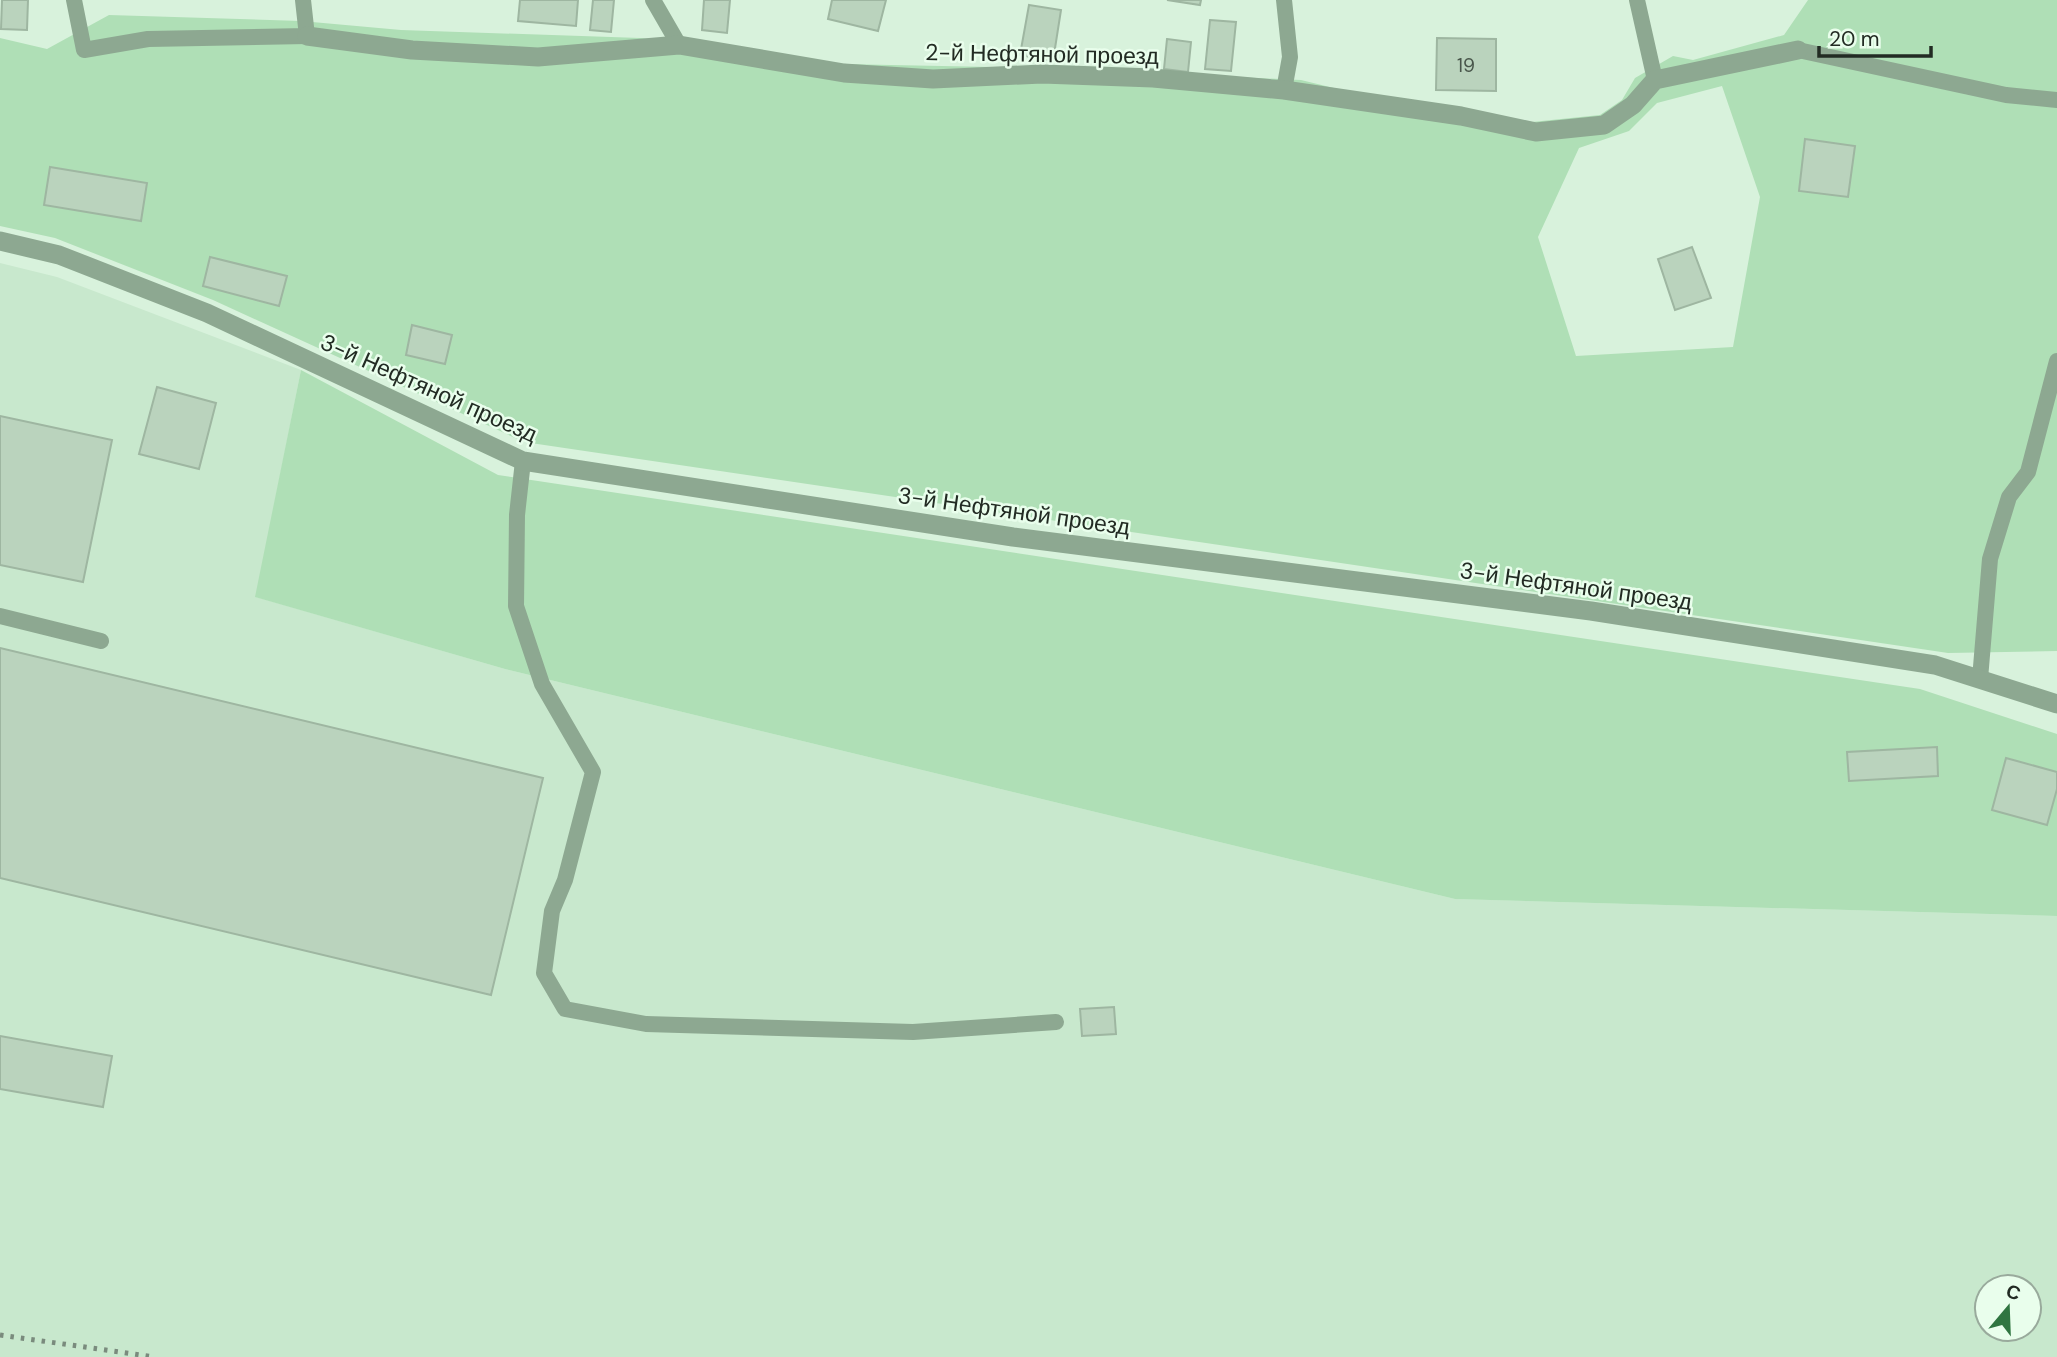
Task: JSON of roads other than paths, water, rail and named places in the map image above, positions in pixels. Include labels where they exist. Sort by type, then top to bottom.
[{"type":"street","name":"2-й Нефтяной проезд","points":[[307,36],[412,50],[537,57],[679,45],[844,73],[933,79],[1042,74],[1153,78],[1284,90],[1461,116],[1536,132],[1604,125],[1633,105],[1655,80]]},
{"type":"street","points":[[1655,80],[1798,50]]},
{"type":"street","name":"3-й Нефтяной проезд","points":[[0,241],[59,255],[207,313],[523,461],[1013,537],[1591,611],[1935,665],[2057,704]]},
{"type":"lane","points":[[74,0],[84,50],[148,39],[307,36],[303,0]]},
{"type":"lane","points":[[653,0],[679,45]]},
{"type":"lane","points":[[1284,0],[1290,57],[1284,90]]},
{"type":"lane","points":[[1636,0],[1655,80]]},
{"type":"lane","points":[[1798,50],[2006,95],[2057,100]]},
{"type":"lane","points":[[1980,679],[1990,559],[2009,498],[2028,472],[2057,361]]},
{"type":"lane","points":[[523,461],[517,515],[516,606],[542,684],[593,772],[565,880],[552,911],[544,973],[565,1009],[646,1024],[900,1031],[1056,1022]]},
{"type":"lane","points":[[0,617],[101,641]]},
{"type":"railway","points":[[0,1335],[155,1357]]}]
